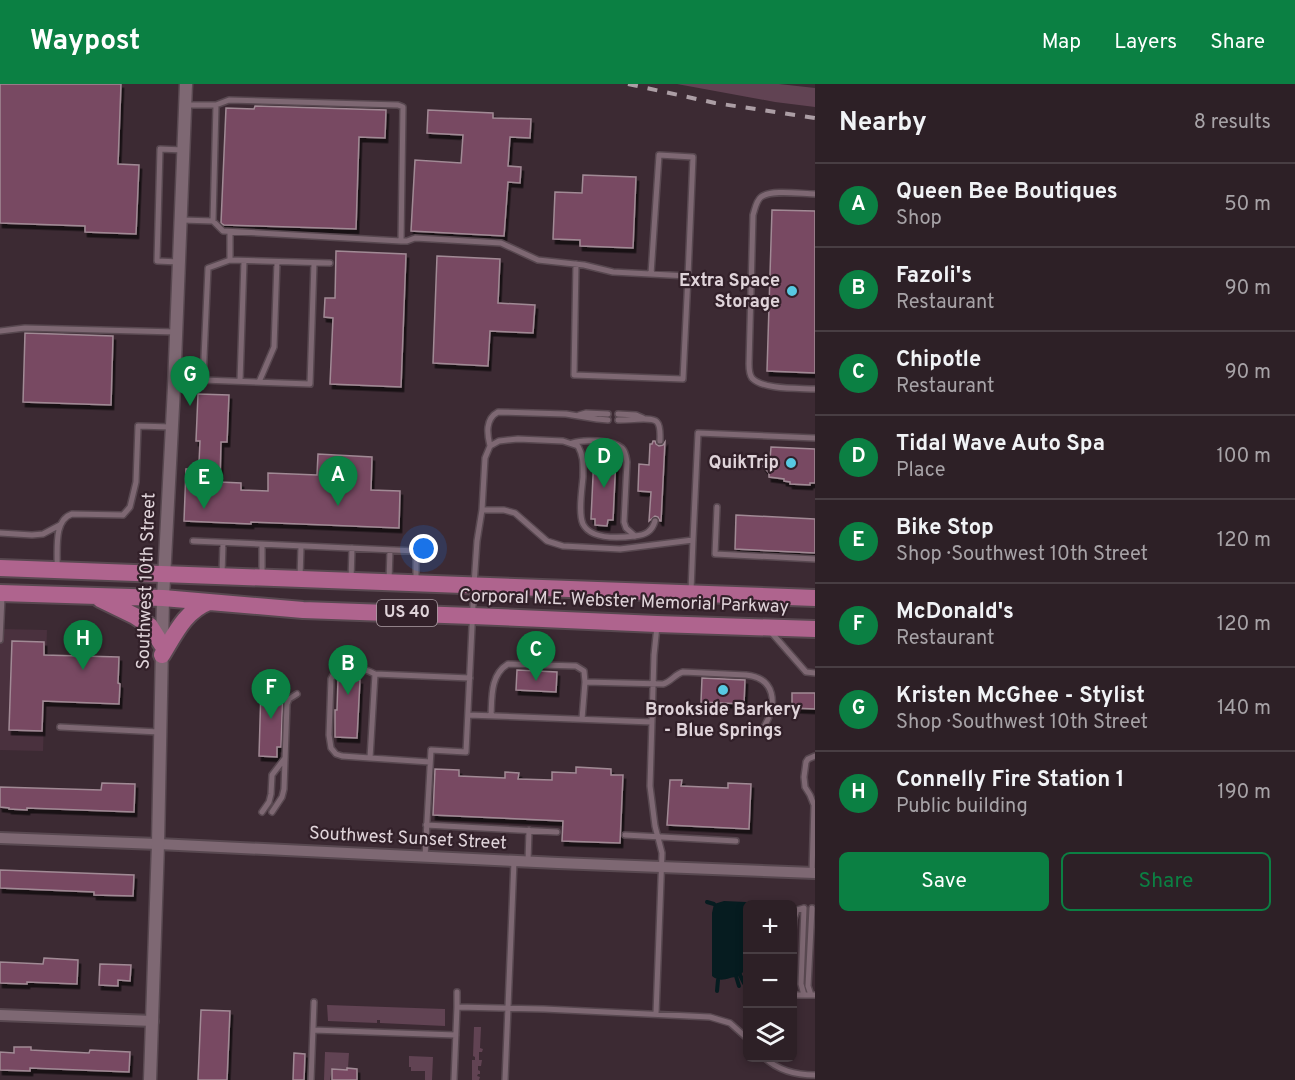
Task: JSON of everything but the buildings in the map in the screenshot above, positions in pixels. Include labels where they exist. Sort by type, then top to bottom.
[{"type":"main road","name":"Corporal M.E. Webster Memorial Parkway","points":[[0,568],[815,598]]},
{"type":"main road","name":"Corporal M.E. Webster Memorial Parkway","points":[[1,588],[303,610],[815,629]]},
{"type":"main road","points":[[94,596],[150,626],[162,650],[183,620],[194,610],[209,602]]},
{"type":"street","name":"Southwest 10th Street","points":[[150,1080],[163,598],[186,84]]},
{"type":"street","name":"Southwest Sunset Street","points":[[0,838],[813,873]]},
{"type":"street","points":[[0,1016],[153,1021]]},
{"type":"lane","points":[[185,105],[216,105],[229,100],[403,107],[401,240]]},
{"type":"lane","points":[[213,221],[216,105]]},
{"type":"lane","points":[[179,262],[157,261],[160,148],[183,150]]},
{"type":"lane","points":[[576,264],[574,375],[683,379],[693,157],[659,155],[651,274]]},
{"type":"lane","points":[[815,194],[772,193],[762,196],[757,202],[753,215],[748,364],[753,380],[760,384],[815,389]]},
{"type":"lane","points":[[180,220],[213,221],[223,231],[230,232],[407,241],[415,238],[501,243],[538,260],[576,264],[613,272],[688,276]]},
{"type":"lane","points":[[230,232],[230,260]]},
{"type":"lane","points":[[314,262],[310,384],[203,380],[208,268],[230,260],[277,262],[314,262],[330,263]]},
{"type":"lane","points":[[240,381],[244,261]]},
{"type":"lane","points":[[259,382],[274,347],[277,262]]},
{"type":"lane","points":[[0,331],[25,328],[176,332]]},
{"type":"lane","points":[[490,447],[489,422],[498,412],[608,417]]},
{"type":"lane","points":[[618,417],[655,420],[660,429],[660,441]]},
{"type":"lane","points":[[57,569],[59,530],[66,516],[72,514],[123,515],[130,507],[136,482],[138,426],[172,428]]},
{"type":"lane","points":[[691,592],[698,433],[815,438]]},
{"type":"lane","points":[[425,857],[431,750],[466,752],[477,542],[482,510],[485,458],[490,447],[499,441],[518,439],[563,441],[578,446],[583,455],[581,512],[583,523],[589,530],[596,535],[615,537],[643,535],[649,532],[655,521]]},
{"type":"lane","points":[[571,444],[578,441],[604,442],[616,444],[623,449],[627,462],[624,522],[626,528],[635,536]]},
{"type":"lane","points":[[717,507],[715,554],[815,559]]},
{"type":"lane","points":[[482,510],[504,510],[515,513],[547,542],[563,546],[620,549],[693,540]]},
{"type":"lane","points":[[0,533],[43,534],[60,525]]},
{"type":"lane","points":[[193,541],[416,551],[416,583]]},
{"type":"lane","points":[[222,575],[223,543]]},
{"type":"lane","points":[[262,545],[262,577]]},
{"type":"lane","points":[[300,578],[301,546]]},
{"type":"lane","points":[[351,580],[352,549]]},
{"type":"lane","points":[[389,582],[390,550]]},
{"type":"lane","points":[[0,640],[1,588]]},
{"type":"lane","points":[[657,624],[650,786],[655,826],[662,853],[657,1014]]},
{"type":"lane","points":[[767,627],[806,672],[815,674]]},
{"type":"lane","points":[[491,716],[492,685],[503,666],[508,664],[576,666],[584,671],[582,719]]},
{"type":"lane","points":[[430,762],[336,754],[329,735],[334,673],[344,668],[366,669],[375,674],[470,678]]},
{"type":"lane","points":[[585,682],[665,684],[675,675],[683,672],[753,675],[767,686],[773,700],[771,715],[765,725]]},
{"type":"lane","points":[[370,758],[375,674]]},
{"type":"lane","points":[[273,812],[282,797],[287,704],[289,699],[297,694]]},
{"type":"lane","points":[[468,715],[652,722]]},
{"type":"lane","points":[[60,727],[160,732]]},
{"type":"lane","points":[[813,873],[814,806],[804,787],[805,766],[808,759],[815,756]]},
{"type":"lane","points":[[262,812],[269,802],[272,774],[285,758]]},
{"type":"lane","points":[[426,825],[557,832]]},
{"type":"lane","points":[[528,861],[529,830]]},
{"type":"lane","points":[[624,835],[736,841]]},
{"type":"lane","points":[[505,1080],[514,861]]},
{"type":"lane","points":[[804,908],[801,984],[810,995]]},
{"type":"lane","points":[[797,910],[813,908],[808,986],[810,995]]},
{"type":"lane","points":[[454,1080],[458,992]]},
{"type":"lane","points":[[310,1080],[314,1002]]},
{"type":"lane","points":[[457,1007],[719,1018],[730,1023],[743,1035]]},
{"type":"lane","points":[[313,1030],[456,1035]]},
{"type":"lane","points":[[769,1062],[787,1071],[815,1075]]},
{"type":"shaded area","points":[[677,84],[779,84],[815,88],[815,107],[775,102]]},
{"type":"shaded area","points":[[0,629],[47,630],[43,751],[0,750]]},
{"type":"shaded area","points":[[327,1005],[445,1009],[445,1026],[380,1023],[380,1020],[377,1020],[377,1023],[328,1021]]},
{"type":"shaded area","points":[[474,1027],[481,1027],[480,1048],[483,1049],[479,1052],[479,1060],[482,1060],[481,1066],[478,1066],[479,1080],[472,1080],[472,1060],[475,1060],[473,1056]]},
{"type":"shaded area","points":[[325,1052],[349,1053],[347,1070],[332,1069],[330,1080],[324,1080]]},
{"type":"shaded area","points":[[409,1056],[433,1057],[432,1080],[425,1080],[425,1071],[411,1071]]},
{"type":"water","points":[[724,901],[743,902],[743,972],[721,980],[712,976],[714,904]]},
{"type":"waterway","points":[[707,902],[714,904]]},
{"type":"waterway","points":[[740,975],[743,981]]},
{"type":"waterway","points":[[736,976],[739,986]]},
{"type":"waterway","points":[[717,991],[718,980]]},
{"type":"railway","points":[[628,84],[715,103],[815,118]]},
{"type":"place","name":"Extra Space Storage","points":[[792,291]]},
{"type":"place","name":"Kristen McGhee - Stylist","points":[[190,406]]},
{"type":"place","name":"QuikTrip","points":[[791,463]]},
{"type":"place","name":"Tidal Wave Auto Spa","points":[[604,488]]},
{"type":"place","name":"Queen Bee Boutiques","points":[[338,506]]},
{"type":"place","name":"Bike Stop","points":[[204,509]]},
{"type":"place","name":"Connelly Fire Station 1","points":[[83,670]]},
{"type":"place","name":"Chipotle","points":[[536,681]]},
{"type":"place","name":"Brookside Barkery - Blue Springs","points":[[723,690]]},
{"type":"place","name":"Fazoli's","points":[[348,695]]},
{"type":"place","name":"McDonald's","points":[[271,719]]}]
